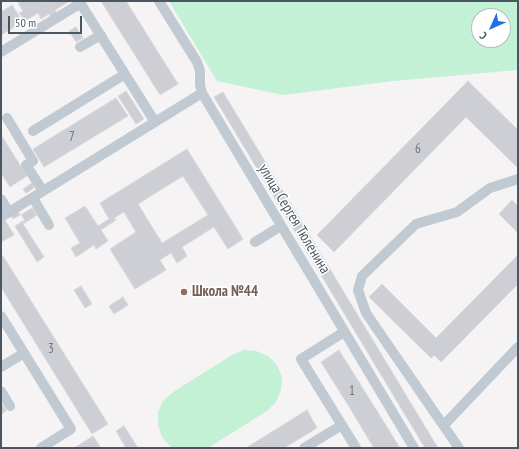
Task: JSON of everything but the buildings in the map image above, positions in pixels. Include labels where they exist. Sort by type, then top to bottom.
[{"type":"street","name":"улица Сергея Тюленина","points":[[159,1],[197,62],[200,71],[200,85],[202,93],[414,448]]},
{"type":"street","points":[[1,52],[80,2],[155,122]]},
{"type":"street","points":[[80,47],[100,35]]},
{"type":"street","points":[[33,131],[124,74]]},
{"type":"street","points":[[1,199],[5,215],[202,93]]},
{"type":"street","points":[[7,118],[34,161],[26,165],[43,191]]},
{"type":"street","points":[[459,448],[366,313],[358,290],[362,276],[416,224],[457,212],[490,188],[518,179]]},
{"type":"street","points":[[33,198],[49,225]]},
{"type":"street","points":[[255,242],[281,226]]},
{"type":"street","points":[[1,316],[71,429],[41,448]]},
{"type":"street","points":[[344,332],[301,359],[356,448]]},
{"type":"street","points":[[444,425],[518,347]]},
{"type":"street","points":[[1,367],[24,353]]},
{"type":"street","points":[[1,391],[10,406]]},
{"type":"street","points":[[304,448],[342,425]]},
{"type":"green space","points":[[169,1],[518,1],[518,70],[393,81],[283,95],[217,81]]},
{"type":"green space","points":[[244,350],[256,351],[268,356],[277,365],[282,377],[281,390],[276,402],[267,411],[208,448],[171,447],[162,437],[158,425],[158,412],[163,401],[173,392],[232,355]]},
{"type":"place","name":"Школа №44","points":[[184,292]]}]
